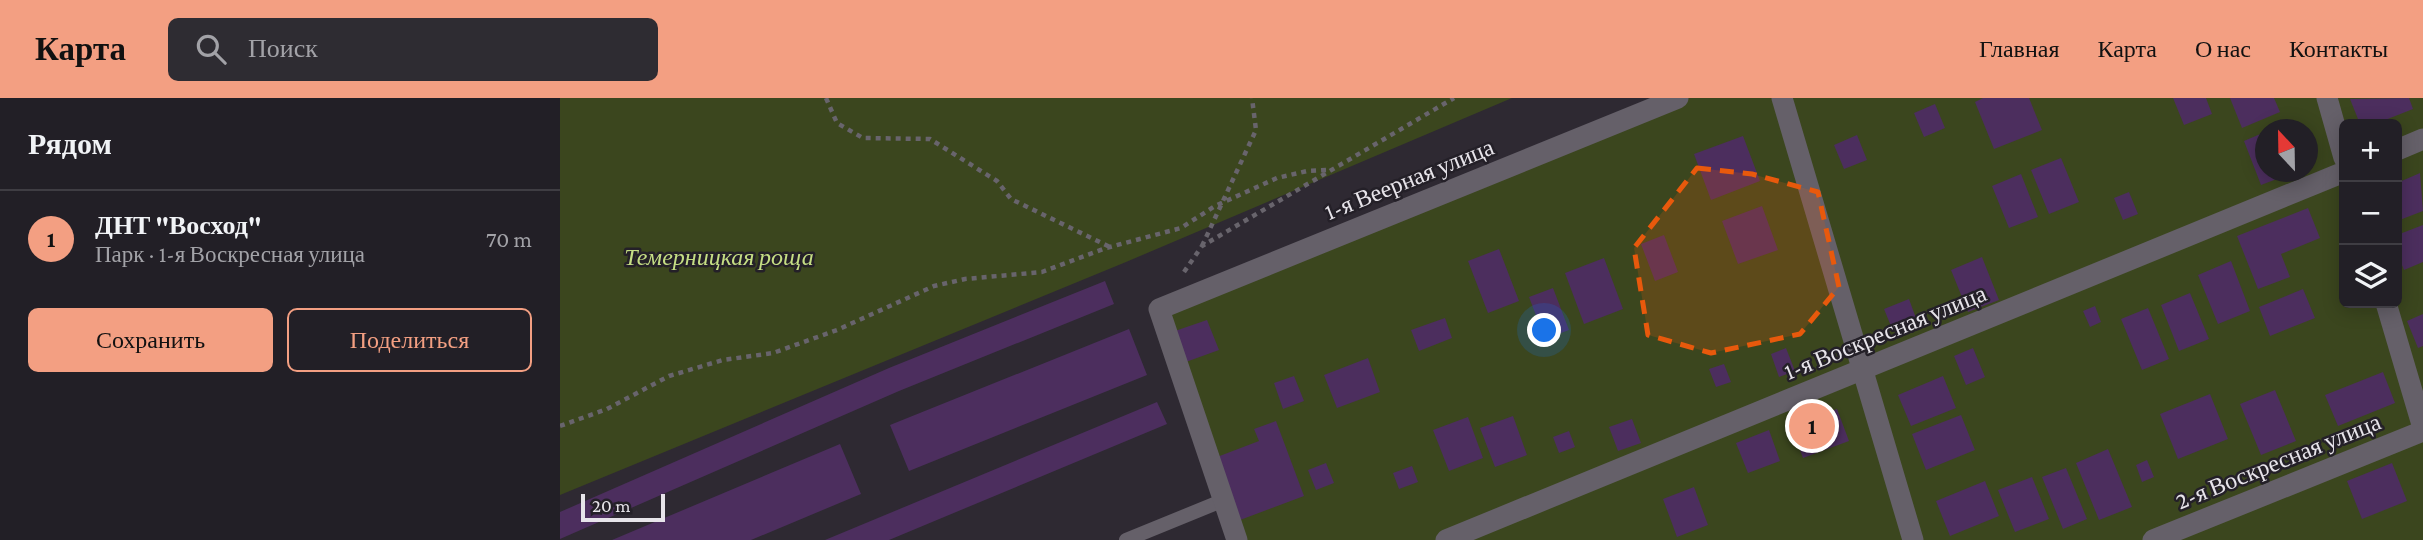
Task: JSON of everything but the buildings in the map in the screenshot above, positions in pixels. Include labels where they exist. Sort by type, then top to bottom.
[{"type":"street","name":"1-я Веерная улица","points":[[1159,309],[1678,98]]},
{"type":"street","points":[[1782,98],[1913,540]]},
{"type":"street","points":[[2327,98],[2339,140]]},
{"type":"street","points":[[2402,148],[2423,139]]},
{"type":"street","name":"1-я Воскресная улица","points":[[1446,540],[2339,174]]},
{"type":"street","points":[[2387,308],[2423,429]]},
{"type":"street","points":[[1159,309],[1237,540]]},
{"type":"street","name":"2-я Воскресная улица","points":[[2153,540],[2423,429]]},
{"type":"lane","points":[[1126,540],[1224,500]]},
{"type":"path","points":[[826,98],[837,123],[863,138],[930,139],[997,181],[1011,199],[1111,247]]},
{"type":"path","points":[[1159,309],[1202,246],[1256,130],[1252,98]]},
{"type":"path","points":[[1202,246],[1327,170],[1454,98]]},
{"type":"path","points":[[560,426],[607,409],[669,376],[723,360],[781,350],[837,330],[934,286],[965,279],[1042,272],[1111,247],[1181,228],[1222,204],[1292,173],[1327,170]]},
{"type":"highlighted area","points":[[1697,168],[1752,174],[1818,192],[1839,287],[1800,334],[1711,353],[1648,335],[1634,248]]},
{"type":"green space","name":"Темерницкая роща","points":[[560,98],[1512,98],[1126,262],[560,495]]},
{"type":"green space","points":[[1662,98],[2423,98],[2423,540],[1236,540],[1164,312]]},
{"type":"place","name":"ДНТ \"Восход\"","points":[[1812,426]]}]
